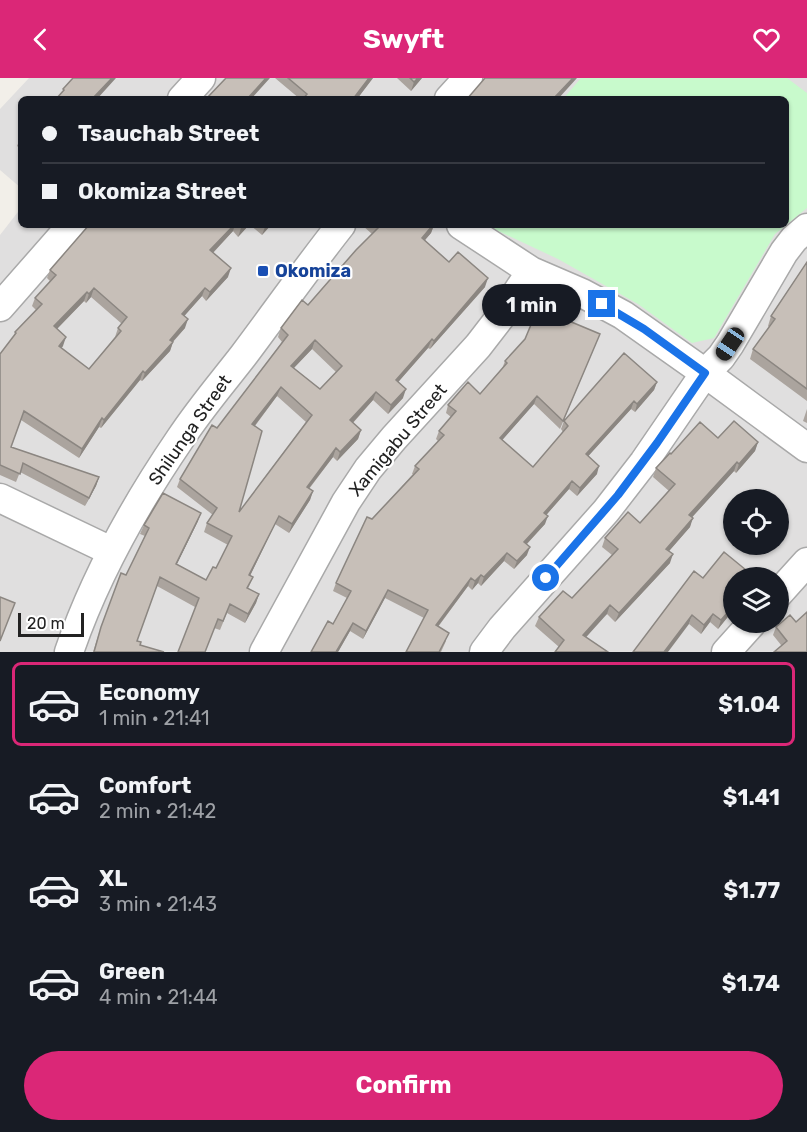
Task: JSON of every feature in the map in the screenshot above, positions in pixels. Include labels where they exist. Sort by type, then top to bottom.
[{"type":"street","points":[[185,96],[201,78]]},
{"type":"street","points":[[452,96],[468,78]]},
{"type":"street","points":[[0,307],[69,228]]},
{"type":"street","name":"Shilunga Street","points":[[69,652],[111,551],[180,438],[339,228]]},
{"type":"street","points":[[466,228],[531,271],[582,293],[623,315],[807,448]]},
{"type":"street","points":[[484,652],[501,628],[618,495],[705,373],[730,344],[784,252],[807,228]]},
{"type":"street","name":"Xamigabu Street","points":[[264,652],[346,502],[368,469],[482,342],[531,271]]},
{"type":"street","points":[[0,498],[111,551]]},
{"type":"street","points":[[789,582],[807,562]]},
{"type":"street","points":[[726,652],[743,633]]},
{"type":"shaded area","points":[[29,78],[807,78],[807,652],[0,652],[0,235],[18,212],[18,228],[789,228],[789,96],[18,96],[18,185],[0,170],[0,109]]},
{"type":"green space","points":[[581,78],[787,78],[807,93],[807,208],[789,223],[789,96],[566,96]]},
{"type":"green space","points":[[782,228],[775,234],[714,338],[692,343],[638,304],[558,259],[494,229]]},
{"type":"building","points":[[73,78],[112,78],[95,96],[59,96]]},
{"type":"building","points":[[226,78],[266,78],[250,96],[209,96]]},
{"type":"building","points":[[288,78],[369,78],[355,96],[305,96],[307,94]]},
{"type":"building","points":[[485,78],[573,78],[556,96],[470,96]]},
{"type":"building","points":[[86,228],[231,228],[210,250],[231,268],[210,292],[205,288],[182,314],[188,319],[170,340],[173,342],[145,373],[143,371],[104,420],[102,418],[82,449],[24,411],[11,447],[99,477],[89,498],[23,463],[20,474],[0,465],[0,354],[15,332],[42,304],[35,298],[56,275],[50,270]],"holes":[[[94,288],[127,317],[118,328],[121,331],[89,369],[59,346],[66,337],[54,326],[87,292],[89,294]]]},
{"type":"building","points":[[378,228],[430,228],[422,238],[449,262],[458,252],[488,278],[434,341],[432,339],[396,380],[406,389],[391,405],[376,392],[350,420],[361,430],[340,452],[336,448],[307,487],[313,491],[292,524],[279,516],[249,575],[253,577],[247,588],[259,594],[248,614],[230,604],[223,621],[218,619],[205,652],[178,652],[199,598],[160,577],[137,641],[141,642],[140,645],[164,652],[94,652],[121,573],[126,575],[149,528],[144,525],[163,493],[201,513],[176,564],[206,580],[213,567],[216,568],[232,536],[207,523],[217,508],[180,479],[212,425],[217,428],[288,335],[281,328],[302,300],[308,305]],"holes":[[[315,340],[342,366],[320,389],[291,366]],[[281,387],[312,415],[239,512],[262,431],[252,424]]]},
{"type":"building","points":[[807,262],[807,389],[753,349],[775,319],[771,316]]},
{"type":"building","points":[[538,308],[600,334],[563,421],[537,396],[500,438],[533,467],[568,426],[564,421],[624,353],[657,382],[637,404],[634,401],[586,454],[599,466],[580,488],[572,481],[544,513],[548,516],[524,542],[530,547],[517,561],[507,553],[484,577],[481,575],[475,581],[471,578],[436,625],[449,633],[439,652],[406,652],[428,610],[388,590],[366,631],[353,623],[336,652],[311,652],[328,621],[333,624],[351,591],[336,583],[367,517],[372,519],[419,469],[415,466],[444,435],[439,431],[456,411],[448,405],[468,382],[480,394],[507,363],[505,361],[525,339]]},
{"type":"building","points":[[734,421],[758,442],[689,515],[693,518],[666,549],[673,554],[619,613],[610,605],[583,635],[608,652],[555,652],[564,640],[539,617],[563,591],[572,598],[618,549],[605,538],[628,512],[640,523],[675,484],[656,468],[700,422],[718,438]]},
{"type":"building","points":[[723,553],[742,567],[723,567],[723,618],[721,620],[713,614],[704,625],[692,615],[664,652],[633,652],[694,571],[703,578]]},
{"type":"building","points":[[0,597],[15,603],[0,641]]},
{"type":"building","points":[[807,612],[807,652],[774,652],[787,641],[781,633],[789,633],[789,616],[796,622]]},
{"type":"place","name":"Okomiza","points":[[263,271]]},
{"type":"route","points":[[546,578],[606,511],[644,462],[705,373],[644,329],[602,304]]}]
